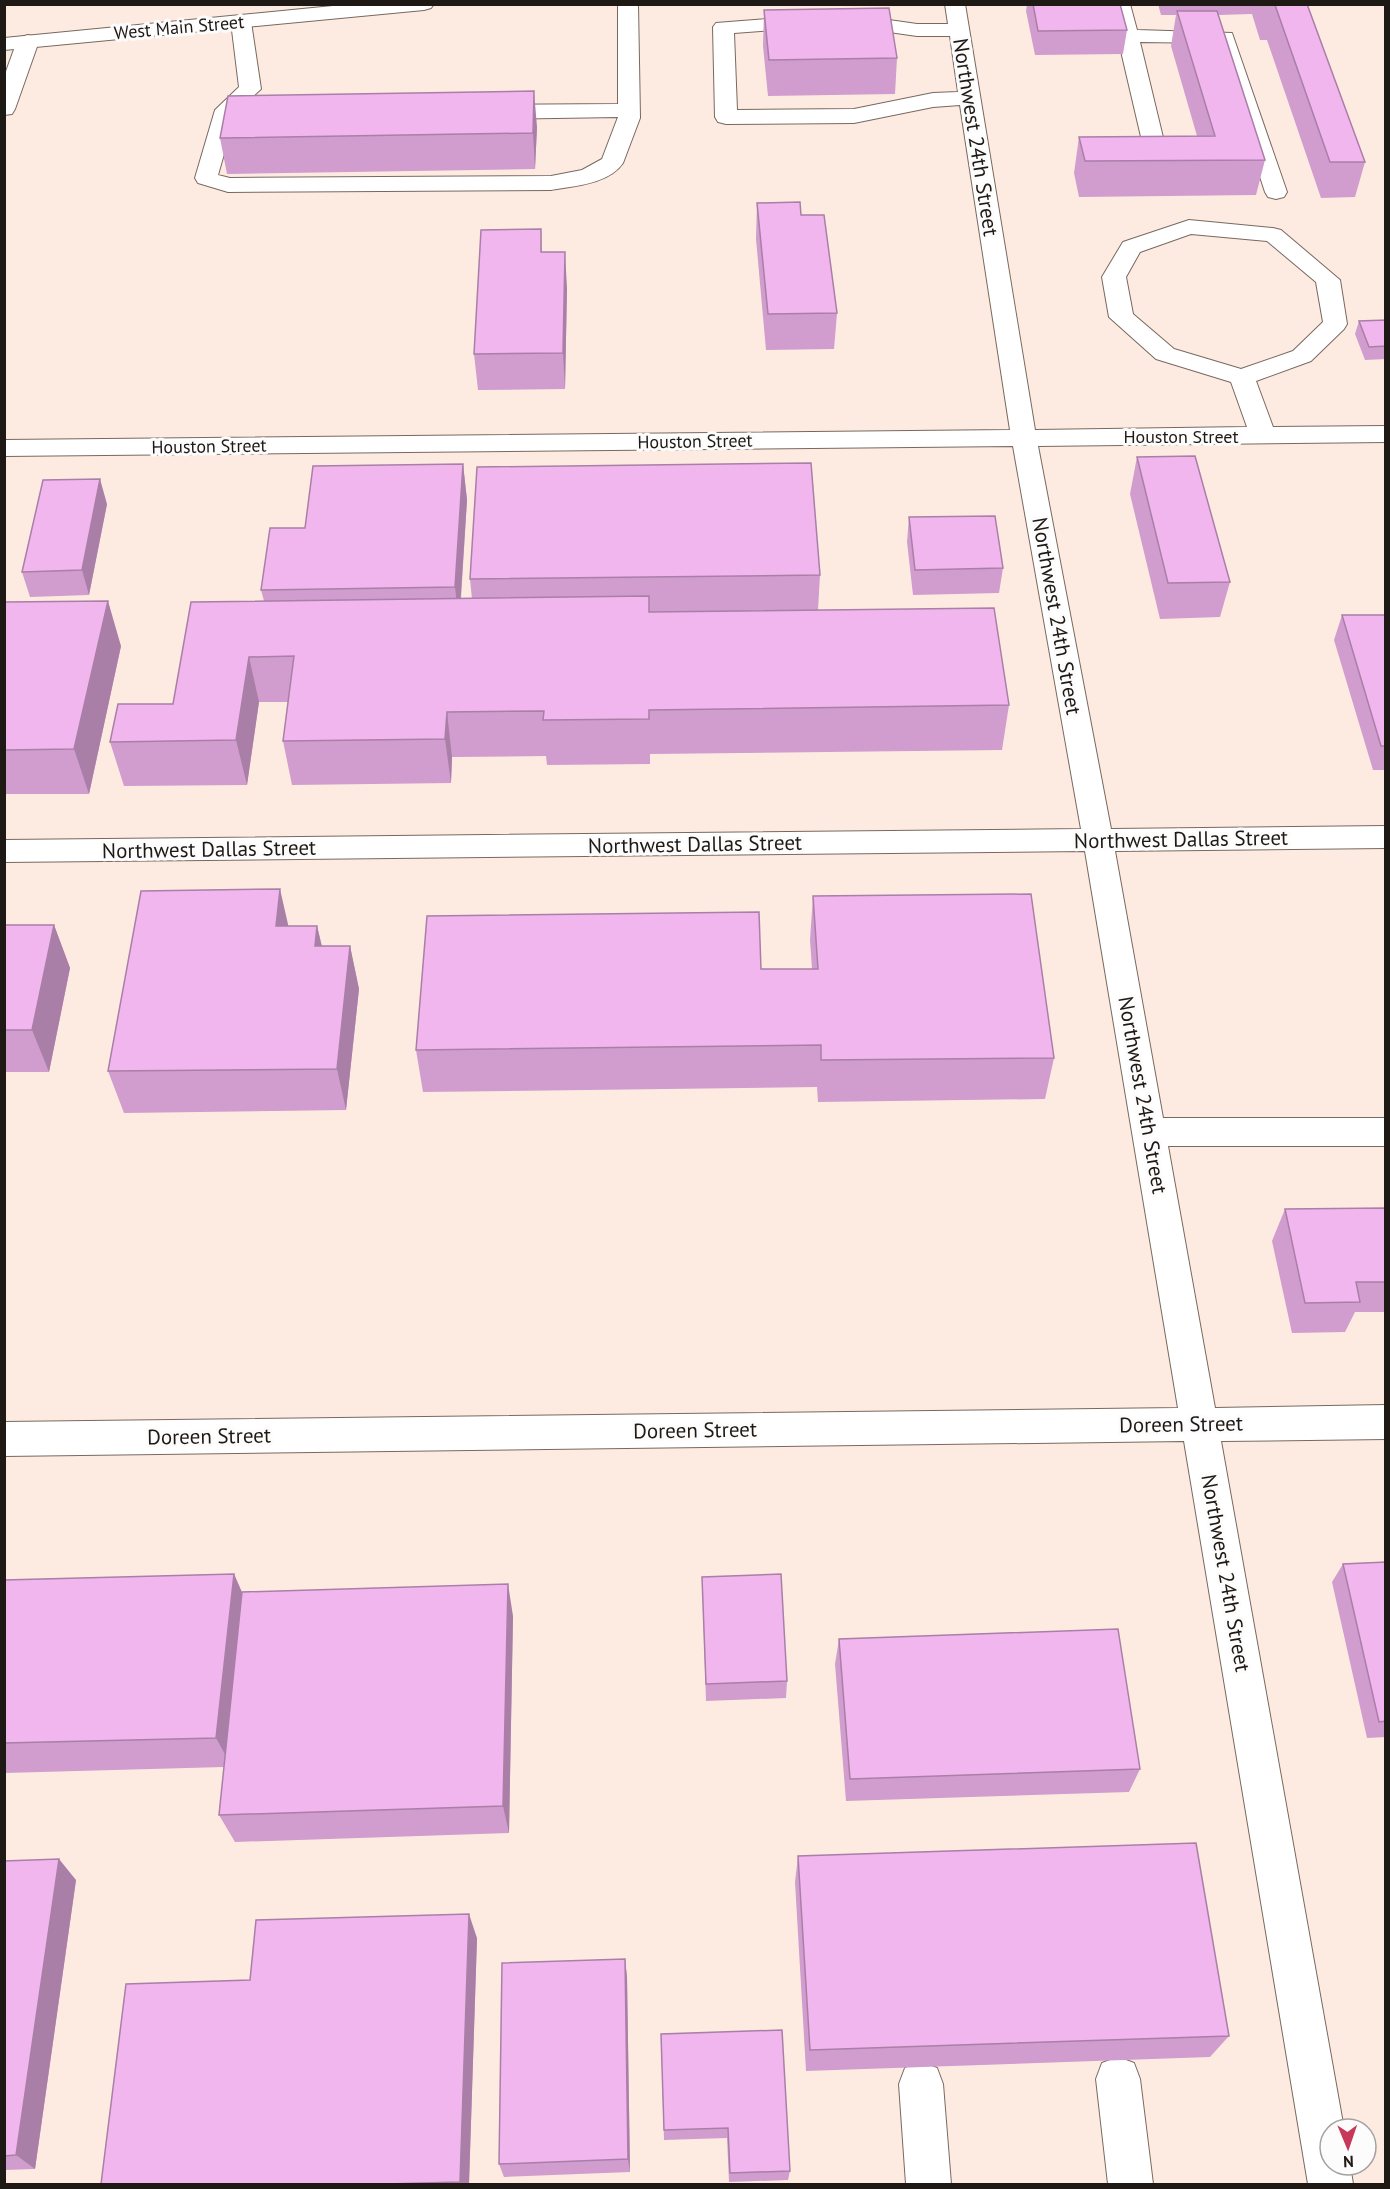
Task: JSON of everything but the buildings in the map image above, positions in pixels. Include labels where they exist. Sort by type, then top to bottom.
[{"type":"street","name":"West Main Street","points":[[4,44],[424,4]]},
{"type":"street","points":[[241,22],[250,89],[226,110],[206,178],[228,185],[551,183],[589,176],[612,163],[629,118],[628,4]]},
{"type":"street","points":[[1120,4],[1156,154]]},
{"type":"street","points":[[957,17],[917,30],[840,19],[723,27],[726,117],[855,116],[933,100],[970,98]]},
{"type":"street","name":"Northwest 24th Street","points":[[957,17],[1024,438],[1098,840],[1332,2184]]},
{"type":"street","points":[[1127,36],[1225,37],[1276,192]]},
{"type":"street","points":[[4,109],[28,41]]},
{"type":"street","points":[[474,113],[629,110]]},
{"type":"street","points":[[224,117],[248,117]]},
{"type":"street","points":[[1189,226],[1273,235],[1328,280],[1335,324],[1302,356],[1242,377],[1165,354],[1121,317],[1114,277],[1131,247],[1189,226]]},
{"type":"street","points":[[1242,377],[1263,436]]},
{"type":"street","name":"Houston Street","points":[[4,448],[1386,434]]},
{"type":"street","name":"Northwest Dallas Street","points":[[4,850],[1386,837]]},
{"type":"street","points":[[1149,1132],[1386,1132]]},
{"type":"street","name":"Doreen Street","points":[[4,1439],[1386,1422]]},
{"type":"street","points":[[1118,2079],[1131,2184]]},
{"type":"street","points":[[921,2084],[929,2184]]}]
